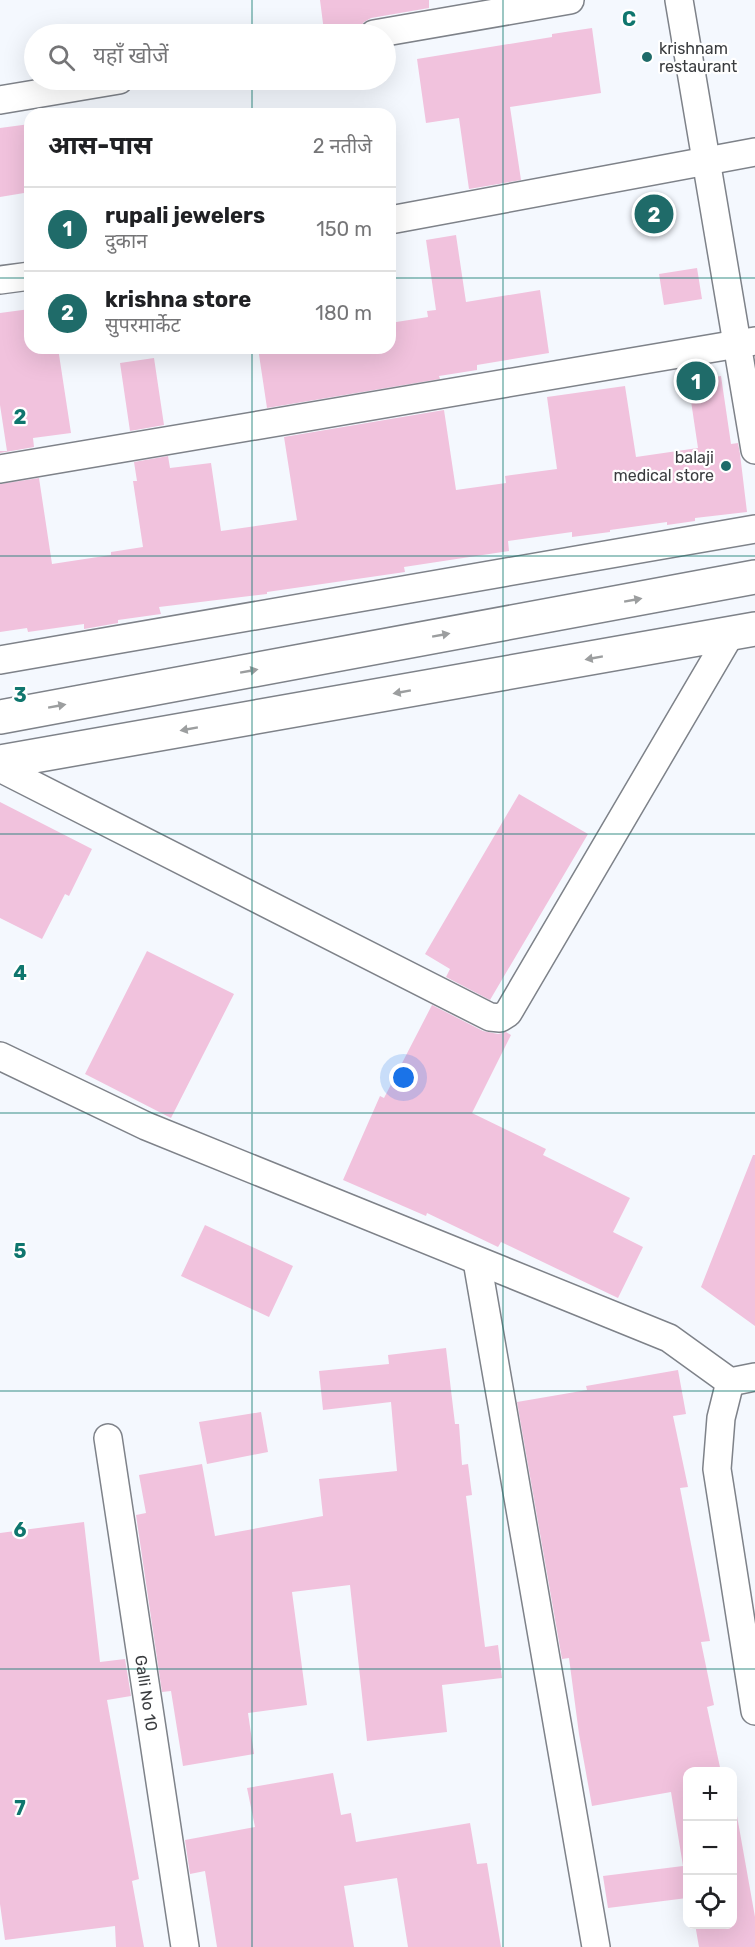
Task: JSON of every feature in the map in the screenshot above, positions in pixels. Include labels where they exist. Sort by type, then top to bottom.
[{"type":"street","points":[[396,30],[570,0]]},
{"type":"street","points":[[679,0],[706,161],[746,343],[755,450]]},
{"type":"street","points":[[0,100],[60,90]]},
{"type":"street","points":[[396,219],[755,152]]},
{"type":"street","points":[[0,280],[24,277]]},
{"type":"street","points":[[0,469],[746,343]]},
{"type":"street","points":[[0,660],[755,529]]},
{"type":"street","points":[[0,717],[755,577]]},
{"type":"street","points":[[0,762],[743,631]]},
{"type":"street","points":[[0,768],[490,1017],[500,1018],[508,1013],[743,631]]},
{"type":"street","points":[[0,1056],[146,1126],[669,1338],[743,1379],[721,1418],[717,1469],[755,1711]]},
{"type":"street","points":[[477,1261],[596,1947]]},
{"type":"street","name":"Galli No 10","points":[[108,1438],[185,1947]]},
{"type":"building","points":[[320,0],[429,0],[429,8],[371,18],[362,24],[323,24]]},
{"type":"building","points":[[592,28],[601,93],[510,107],[521,180],[469,189],[459,118],[426,123],[417,59],[552,37],[552,34]]},
{"type":"building","points":[[24,125],[24,193],[0,197],[0,128]]},
{"type":"building","points":[[456,235],[466,302],[540,290],[549,353],[477,365],[477,370],[439,376],[440,379],[267,408],[259,354],[396,354],[396,322],[428,317],[427,311],[436,310],[426,240]]},
{"type":"building","points":[[697,268],[702,299],[664,305],[659,274]]},
{"type":"building","points":[[24,310],[24,354],[59,354],[71,433],[33,438],[34,447],[0,453],[0,451],[7,451],[0,405],[0,313]]},
{"type":"building","points":[[154,358],[164,425],[130,431],[120,363]]},
{"type":"building","points":[[721,376],[731,444],[738,443],[747,512],[572,537],[572,532],[508,541],[509,551],[404,567],[405,572],[267,592],[267,594],[159,607],[161,614],[118,620],[118,623],[84,629],[84,624],[28,632],[27,628],[0,632],[0,484],[39,478],[52,564],[111,555],[111,552],[143,547],[133,481],[137,481],[134,462],[168,456],[170,468],[211,463],[221,531],[297,520],[284,437],[444,410],[456,490],[506,483],[505,476],[557,469],[547,397],[625,386],[636,457],[698,448],[688,381]]},
{"type":"building","points":[[519,794],[588,834],[490,1000],[446,977],[450,969],[425,954]]},
{"type":"building","points":[[0,802],[92,849],[69,896],[65,894],[42,939],[0,918]]},
{"type":"building","points":[[147,951],[234,994],[171,1118],[85,1074]]},
{"type":"building","points":[[432,1005],[483,1031],[498,1034],[506,1032],[511,1035],[472,1113],[546,1149],[543,1155],[630,1198],[613,1232],[643,1247],[618,1298],[501,1242],[498,1247],[427,1213],[426,1216],[343,1180],[380,1096],[384,1098]]},
{"type":"building","points":[[753,1155],[755,1155],[755,1326],[701,1287]]},
{"type":"building","points":[[205,1225],[293,1266],[269,1317],[181,1276]]},
{"type":"building","points":[[446,1348],[455,1424],[459,1424],[462,1465],[468,1464],[472,1495],[466,1496],[485,1647],[498,1645],[502,1678],[442,1685],[447,1732],[367,1741],[350,1585],[292,1592],[307,1705],[248,1713],[254,1754],[183,1766],[171,1691],[162,1692],[136,1515],[146,1513],[139,1475],[202,1464],[215,1536],[323,1516],[319,1479],[397,1471],[391,1402],[323,1410],[319,1371],[389,1364],[388,1355]]},
{"type":"building","points":[[678,1370],[686,1414],[673,1416],[688,1487],[680,1488],[710,1641],[701,1642],[714,1705],[707,1707],[720,1767],[683,1767],[683,1866],[671,1792],[592,1806],[569,1658],[562,1659],[517,1402],[587,1390],[586,1386]]},
{"type":"building","points":[[261,1412],[268,1452],[207,1464],[199,1422]]},
{"type":"building","points":[[84,1522],[100,1662],[125,1659],[131,1696],[107,1700],[139,1879],[132,1881],[144,1947],[116,1947],[115,1926],[5,1940],[0,1904],[0,1533]]},
{"type":"building","points":[[333,1773],[341,1815],[351,1813],[356,1842],[470,1823],[477,1864],[487,1863],[501,1947],[408,1947],[397,1878],[344,1886],[354,1947],[217,1947],[205,1871],[190,1874],[185,1840],[255,1827],[247,1788]]},
{"type":"building","points":[[737,1816],[755,1917],[755,1947],[699,1947],[696,1929],[737,1929]]},
{"type":"building","points":[[683,1866],[683,1899],[608,1908],[603,1876]]},
{"type":"place","name":"krishnam restaurant","points":[[647,57]]},
{"type":"place","name":"krishna store","points":[[654,214]]},
{"type":"place","name":"rupali jewelers","points":[[696,381]]},
{"type":"place","name":"balaji medical store","points":[[726,466]]}]
